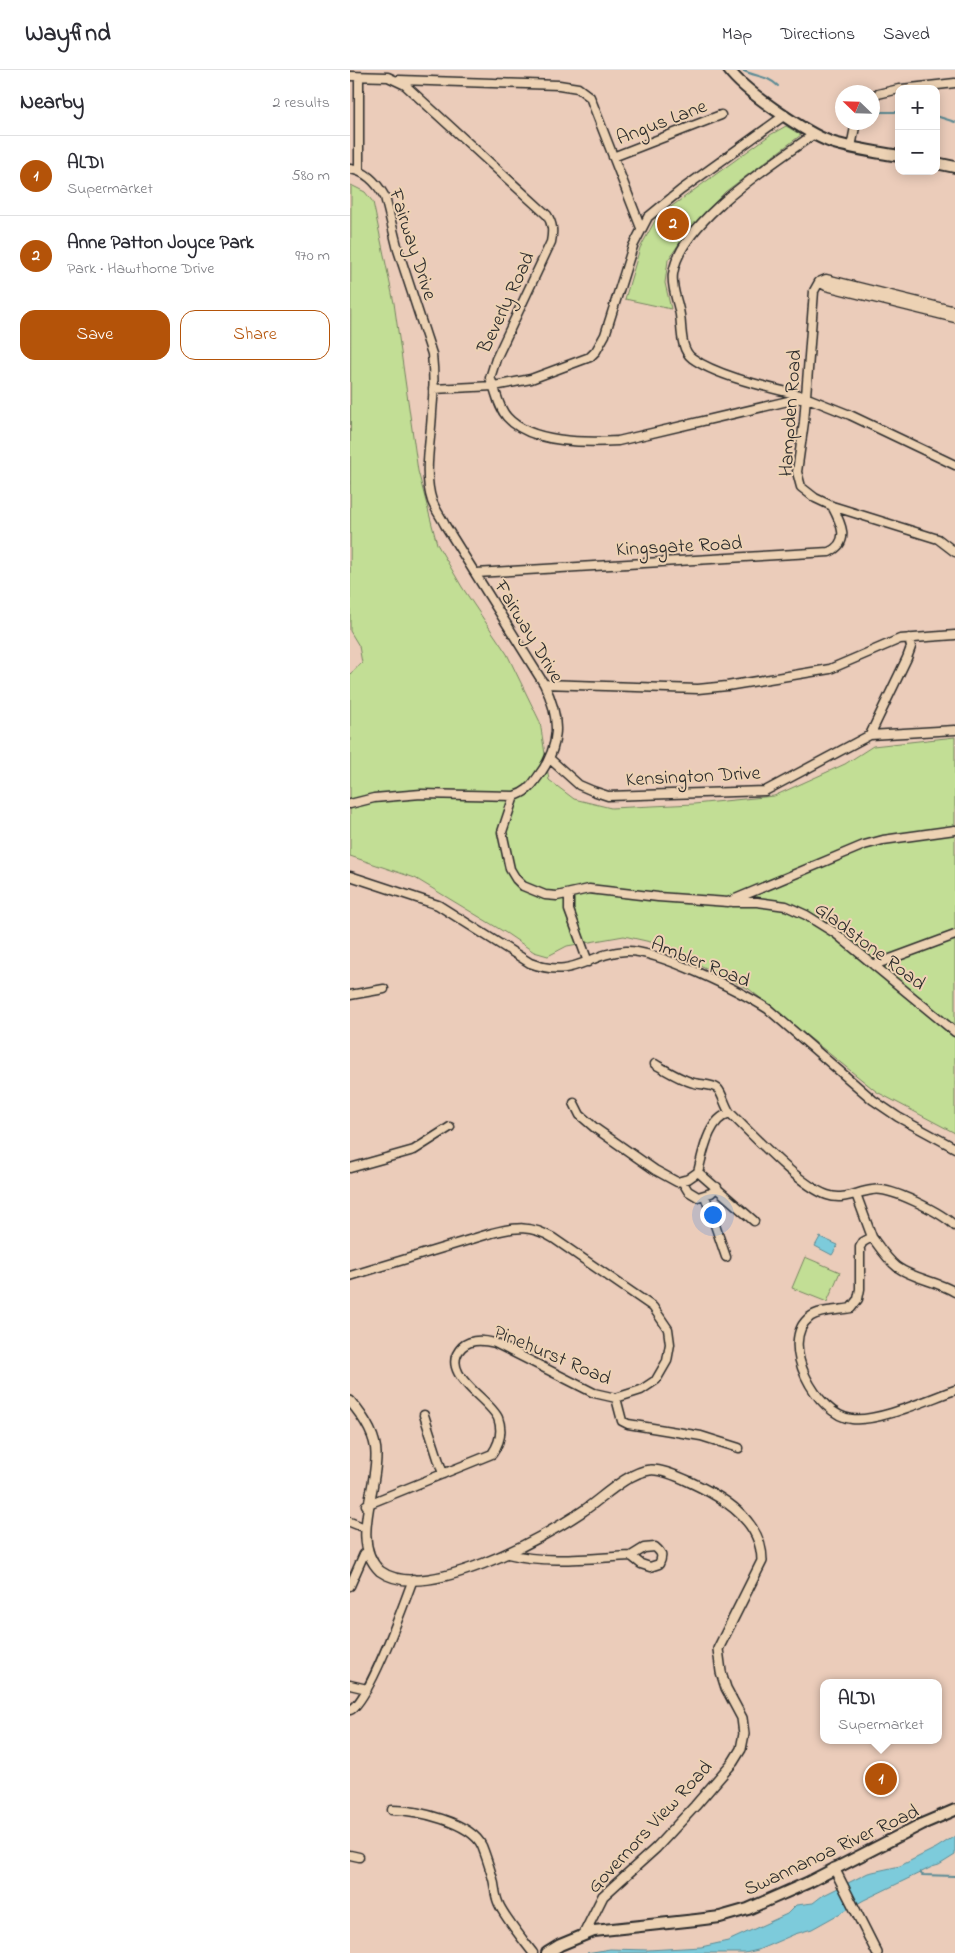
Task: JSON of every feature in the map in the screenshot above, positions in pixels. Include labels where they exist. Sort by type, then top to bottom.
[{"type":"main road","points":[[728,70],[757,96],[814,134],[851,148],[895,155]]},
{"type":"main road","points":[[940,164],[955,167]]},
{"type":"main road","name":"Swannanoa River Road","points":[[547,1953],[560,1944],[584,1934],[603,1929],[720,1917],[748,1909],[778,1896],[913,1828],[955,1810]]},
{"type":"street","name":"Beverly Road","points":[[350,76],[388,77],[397,80],[414,92],[548,215],[552,222],[553,234],[551,242],[492,369],[490,378],[498,403],[507,418],[523,428],[551,439],[588,443],[618,441],[646,436],[805,397]]},
{"type":"street","points":[[350,169],[359,170],[359,76]]},
{"type":"street","points":[[397,80],[544,84],[578,88],[590,97],[593,103],[612,157],[641,228]]},
{"type":"street","points":[[937,85],[955,83]]},
{"type":"street","points":[[880,94],[895,90]]},
{"type":"street","name":"Angus Lane","points":[[612,157],[720,115]]},
{"type":"street","points":[[433,390],[494,386],[531,379],[578,362],[596,351],[605,335],[633,246],[648,217],[665,201],[785,115]]},
{"type":"street","points":[[851,148],[854,130]]},
{"type":"street","points":[[814,134],[738,190],[706,220],[686,243],[676,263],[673,286],[680,314],[683,342],[690,357],[707,366],[740,379],[805,397],[850,415],[955,465]]},
{"type":"street","name":"Fairway Drive","points":[[359,170],[374,182],[385,197],[398,250],[432,354],[433,390],[428,466],[432,502],[551,697],[556,729],[554,750],[532,785],[524,792],[514,796]]},
{"type":"street","points":[[819,282],[826,279],[955,311]]},
{"type":"street","points":[[819,282],[826,286],[955,318]]},
{"type":"street","name":"Hampden Road","points":[[819,282],[814,291],[797,472],[800,487],[815,498],[832,506],[938,539],[955,552]]},
{"type":"street","name":"Kingsgate Road","points":[[476,573],[829,552],[838,548],[842,541],[838,518],[832,506]]},
{"type":"street","points":[[544,684],[698,689],[727,686],[830,669],[900,640],[955,635]]},
{"type":"street","points":[[870,735],[907,658],[911,647],[909,638]]},
{"type":"street","name":"Kensington Drive","points":[[550,759],[579,785],[608,796],[765,791],[870,735],[955,730]]},
{"type":"street","points":[[350,804],[374,798],[421,794],[514,796],[502,832],[503,845],[510,869],[523,886],[545,895],[569,894],[589,889],[658,897],[728,902],[864,845],[883,840],[955,830]]},
{"type":"street","name":"Ambler Road","points":[[350,876],[438,905],[530,963],[546,969],[564,969],[611,954],[627,951],[644,952],[676,964],[749,997],[768,1009],[873,1100],[898,1117],[955,1148]]},
{"type":"street","points":[[569,894],[569,910],[588,962]]},
{"type":"street","name":"Gladstone Road","points":[[728,902],[757,902],[796,909],[835,933],[955,1032]]},
{"type":"street","points":[[874,965],[955,935]]},
{"type":"street","points":[[350,994],[384,990]]},
{"type":"street","points":[[655,1064],[693,1083],[712,1086],[718,1089],[722,1095],[724,1105],[730,1113],[795,1174],[816,1189],[842,1198],[873,1189],[882,1190],[924,1206],[948,1219],[955,1226]]},
{"type":"street","points":[[574,1102],[580,1115],[595,1128],[654,1170],[677,1182],[698,1172],[704,1145],[713,1128],[723,1115],[730,1113]]},
{"type":"street","points":[[350,1168],[414,1150],[450,1127]]},
{"type":"street","points":[[698,1172],[732,1200],[742,1213],[754,1221]]},
{"type":"street","points":[[682,1181],[693,1195],[698,1197],[705,1196],[717,1187]]},
{"type":"street","points":[[856,1194],[872,1237],[885,1255],[897,1267],[955,1292]]},
{"type":"street","points":[[705,1196],[726,1257]]},
{"type":"street","name":"Pinehurst Road","points":[[350,1276],[512,1228],[526,1228],[542,1232],[653,1307],[668,1330],[670,1344],[667,1362],[656,1380],[642,1390],[616,1398],[594,1393],[495,1343],[482,1340],[466,1343],[458,1351],[456,1364],[459,1376],[498,1418],[500,1437],[498,1445],[492,1454],[366,1505]]},
{"type":"street","points":[[872,1237],[863,1242],[860,1247],[860,1289],[858,1300],[851,1308],[816,1313],[803,1324],[798,1340],[799,1358],[807,1380],[822,1402],[834,1413],[854,1420],[888,1414],[955,1390]]},
{"type":"street","points":[[616,1398],[622,1421],[628,1424],[701,1436],[739,1448]]},
{"type":"street","points":[[350,1401],[370,1433],[375,1446],[375,1468],[360,1526],[364,1554],[350,1586]]},
{"type":"street","points":[[424,1415],[444,1474]]},
{"type":"street","name":"Governors View Road","points":[[364,1554],[380,1572],[395,1578],[438,1578],[461,1572],[508,1554],[576,1516],[625,1480],[651,1470],[680,1478],[705,1489],[738,1510],[754,1531],[761,1546],[762,1561],[720,1641],[718,1649],[721,1672],[726,1688],[742,1718],[744,1734],[741,1749],[720,1777],[662,1841],[603,1896],[584,1934]]},
{"type":"street","points":[[350,1522],[360,1526]]},
{"type":"street","points":[[508,1554],[543,1560],[631,1556]]},
{"type":"street","points":[[350,1710],[355,1708],[368,1689],[398,1620],[413,1579]]},
{"type":"street","points":[[350,1685],[368,1689]]},
{"type":"street","points":[[392,1810],[415,1812],[433,1817],[466,1829],[473,1834],[481,1845],[493,1879],[498,1903],[533,1953]]},
{"type":"street","points":[[350,1855],[359,1857]]},
{"type":"street","points":[[834,1868],[877,1953]]},
{"type":"green space","points":[[786,126],[801,135],[725,192],[687,232],[668,260],[665,283],[671,309],[625,299],[640,248],[657,217],[770,135]]},
{"type":"green space","points":[[351,185],[365,192],[373,202],[394,303],[418,471],[437,544],[462,587],[507,654],[540,722],[549,780],[574,799],[611,808],[694,804],[774,796],[845,764],[873,746],[955,737],[955,1133],[877,1092],[749,989],[655,943],[624,936],[567,946],[548,956],[534,952],[415,878],[350,856],[350,674],[362,663],[359,646],[350,631]]},
{"type":"green space","points":[[805,1257],[840,1272],[827,1302],[792,1288]]},
{"type":"water","points":[[820,1237],[838,1245],[832,1255],[815,1246]]},
{"type":"water","points":[[955,1836],[955,1855],[939,1865],[864,1900],[812,1929],[795,1934],[758,1950],[745,1953],[587,1953],[610,1949],[648,1950],[701,1947],[728,1941],[787,1914],[796,1905],[813,1903],[822,1896],[868,1873],[900,1866]]},
{"type":"waterway","points":[[742,70],[770,80],[778,86]]},
{"type":"waterway","points":[[880,112],[895,112]]},
{"type":"waterway","points":[[940,117],[955,122]]},
{"type":"waterway","points":[[920,1872],[922,1875],[955,1876]]},
{"type":"place","name":"Anne Patton Joyce Park","points":[[673,224]]},
{"type":"place","name":"ALDI","points":[[881,1779]]}]
